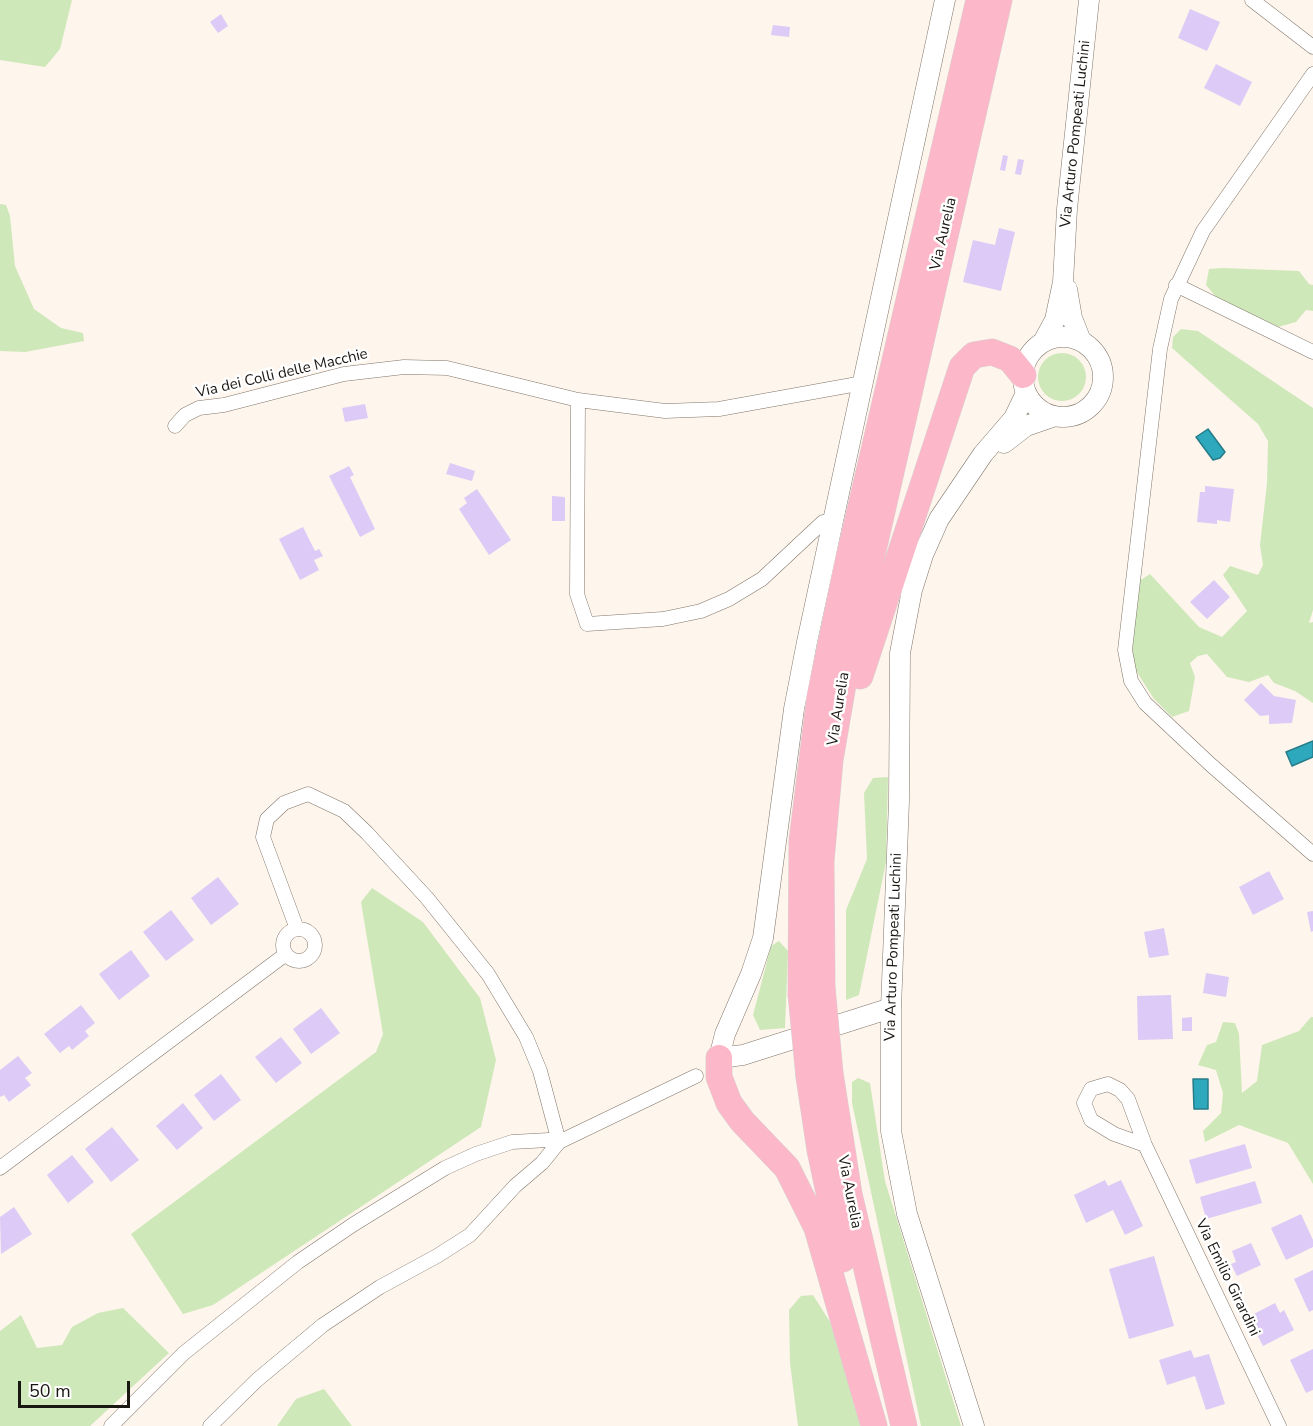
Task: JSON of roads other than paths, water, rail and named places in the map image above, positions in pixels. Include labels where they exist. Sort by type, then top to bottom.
[{"type":"highway","name":"Via Aurelia","points":[[882,1426],[828,1191],[820,1075],[811,990],[802,841],[820,696],[848,562],[979,0]]},
{"type":"highway","name":"Via Aurelia","points":[[811,990],[831,760],[845,673],[999,0]]},
{"type":"highway","points":[[821,861],[833,815],[864,658],[962,367],[974,355],[992,352],[1010,359],[1024,384]]},
{"type":"highway","points":[[719,1058],[719,1077],[729,1103],[742,1121],[787,1168],[817,1228],[874,1426]]},
{"type":"highway","name":"Via Aurelia","points":[[820,1075],[904,1426]]},
{"type":"street","points":[[891,1008],[736,1057],[719,1058],[725,1034],[751,974],[763,938],[794,710],[945,0]]},
{"type":"street","name":"Via Arturo Pompeati Luchini","points":[[1043,342],[1059,307],[1065,268],[1067,209],[1089,0]]},
{"type":"street","points":[[1252,0],[1313,47]]},
{"type":"street","points":[[1313,74],[1203,231],[1176,285],[1164,324],[1157,367],[1125,650],[1128,671],[1134,688],[1152,711],[1313,854]]},
{"type":"street","name":"Via Arturo Pompeati Luchini","points":[[1065,268],[1069,306],[1081,341]]},
{"type":"street","points":[[1176,285],[1313,352]]},
{"type":"street","points":[[1062,337],[1081,341],[1091,348],[1102,371],[1098,396],[1080,413],[1056,416],[1038,408],[1024,384],[1029,356],[1043,342],[1062,337]]},
{"type":"street","name":"Via dei Colli delle Macchie","points":[[175,426],[185,415],[200,408],[224,405],[344,374],[404,367],[447,368],[578,400],[652,411],[699,411],[863,383]]},
{"type":"street","name":"Via Arturo Pompeati Luchini","points":[[974,1426],[898,1178],[891,1121],[891,1008],[899,801],[899,674],[903,628],[923,555],[939,519],[970,473],[1014,418],[1024,384]]},
{"type":"street","points":[[578,400],[577,594],[587,624],[663,619],[701,611],[729,599],[762,579],[824,522],[833,522]]},
{"type":"street","name":"Via Arturo Pompeati Luchini","points":[[970,473],[1026,426],[1056,416]]},
{"type":"street","points":[[286,954],[298,961],[308,958],[314,950],[312,936],[297,929],[263,837],[267,819],[284,803],[308,794],[344,811],[367,833],[427,898],[488,974],[526,1037],[540,1071],[559,1142]]},
{"type":"street","points":[[286,954],[285,938],[297,929]]},
{"type":"street","points":[[0,1168],[286,954]]},
{"type":"street","points":[[210,1426],[286,1354],[323,1325],[380,1287],[446,1251],[470,1235],[515,1186],[542,1163],[559,1142],[696,1076]]},
{"type":"street","name":"Via Emilio Girardini","points":[[1145,1145],[1114,1134],[1091,1120],[1084,1103],[1091,1089],[1108,1084],[1123,1092],[1131,1104],[1145,1145],[1279,1426]]},
{"type":"street","points":[[111,1426],[154,1380],[200,1339],[298,1262],[354,1224],[445,1168],[476,1154],[512,1142],[549,1140],[559,1142]]},
{"type":"water","points":[[1208,429],[1225,452],[1220,458],[1213,460],[1196,437]]},
{"type":"water","points":[[1313,741],[1313,757],[1292,766],[1286,752]]},
{"type":"water","points":[[1193,1079],[1208,1079],[1208,1109],[1194,1109]]}]
